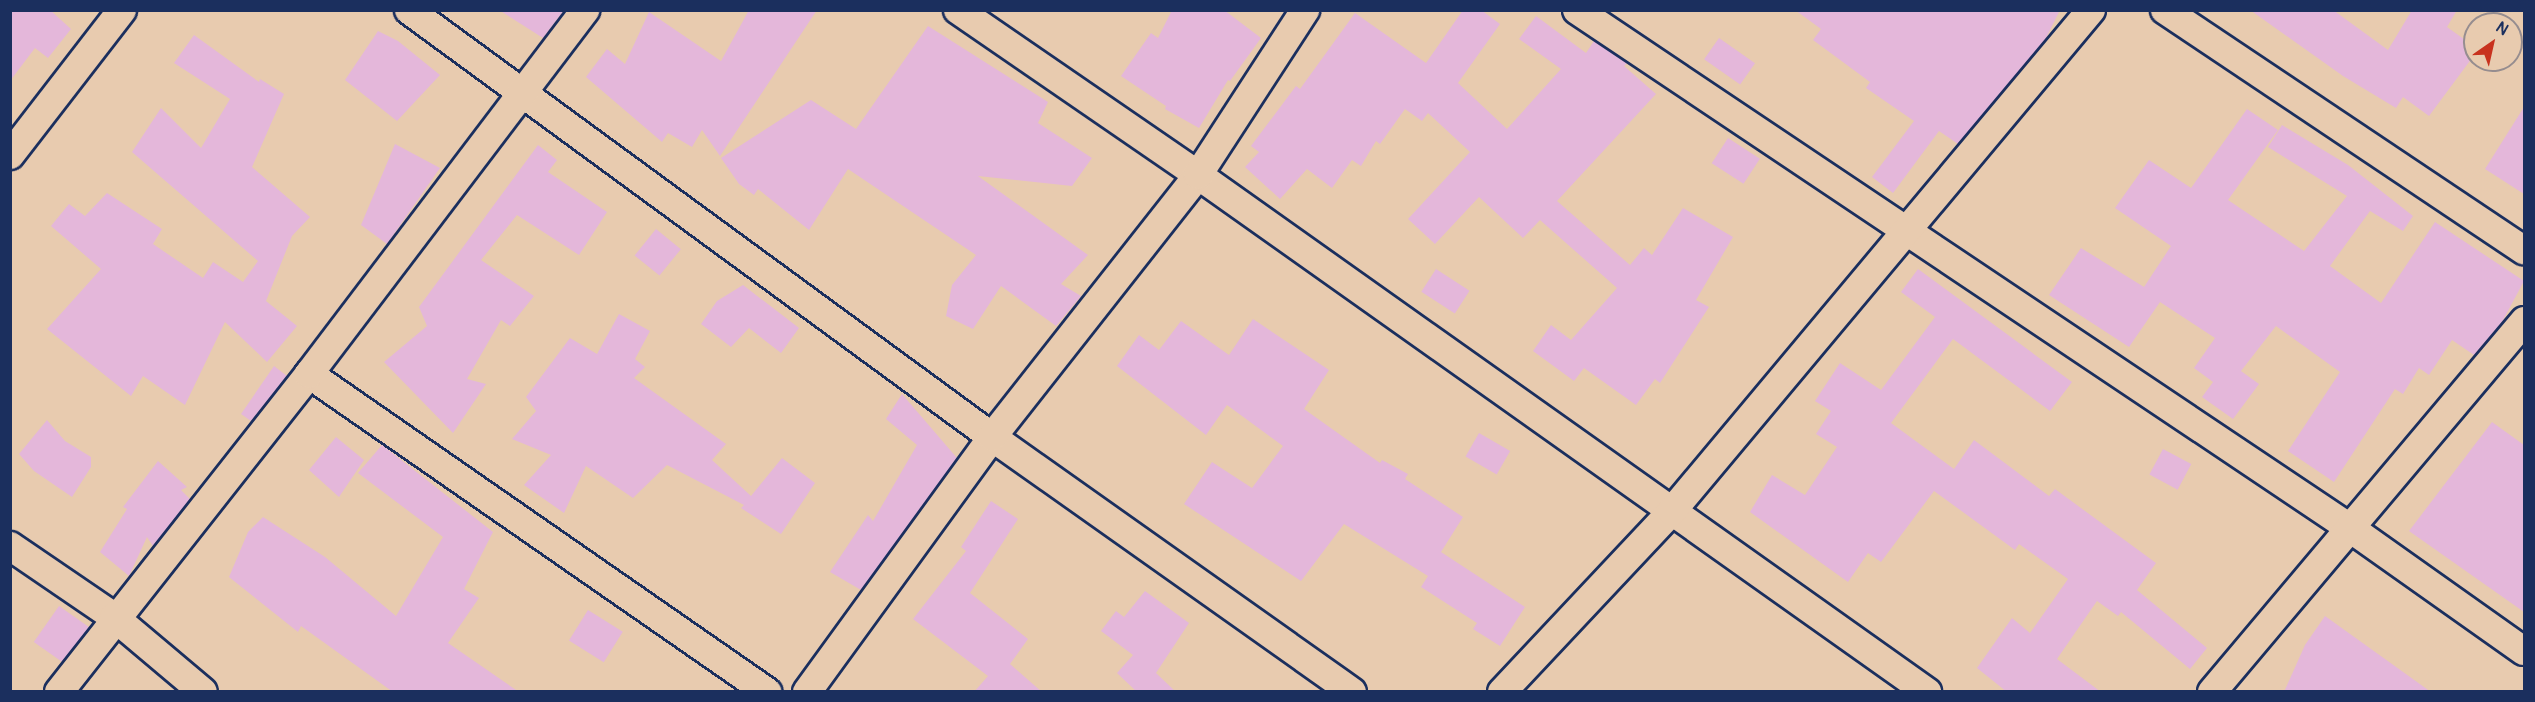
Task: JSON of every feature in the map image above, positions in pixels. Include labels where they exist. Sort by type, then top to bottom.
[{"type":"street","points":[[10,155],[122,10]]},
{"type":"street","points":[[409,10],[523,96],[992,437],[1352,692]]},
{"type":"street","points":[[59,692],[114,617],[309,374],[523,96],[585,10]]},
{"type":"street","points":[[958,10],[1198,175],[1927,692]]},
{"type":"street","points":[[807,692],[992,437],[1198,175],[1305,10]]},
{"type":"street","points":[[1577,10],[1902,232],[2350,528],[2524,651]]},
{"type":"street","points":[[1502,692],[1672,511],[1902,232],[2091,10]]},
{"type":"street","points":[[2165,10],[2524,250]]},
{"type":"street","points":[[2212,692],[2524,321]]},
{"type":"street","points":[[309,374],[767,692]]},
{"type":"street","points":[[10,546],[114,617],[203,692]]},
{"type":"building","points":[[10,10],[50,10],[71,29],[48,58],[35,48],[10,81]]},
{"type":"building","points":[[499,10],[564,10],[543,38]]},
{"type":"building","points":[[749,10],[817,10],[720,156],[702,130],[692,147],[668,133],[662,142],[586,77],[607,49],[625,64],[649,12],[721,61]]},
{"type":"building","points":[[1172,10],[1224,10],[1261,38],[1230,81],[1228,80],[1199,128],[1165,109],[1166,106],[1121,76],[1151,33],[1158,38]]},
{"type":"building","points":[[1463,10],[1481,10],[1500,24],[1458,83],[1507,129],[1561,69],[1519,39],[1536,16],[1586,53],[1594,41],[1627,63],[1624,66],[1656,94],[1557,201],[1630,265],[1644,248],[1652,255],[1683,208],[1733,237],[1696,300],[1709,307],[1660,383],[1655,379],[1636,405],[1584,368],[1574,381],[1533,351],[1551,325],[1571,340],[1617,288],[1540,220],[1523,238],[1479,197],[1435,244],[1408,219],[1470,152],[1428,113],[1422,121],[1405,109],[1380,144],[1376,141],[1361,166],[1352,160],[1332,188],[1307,169],[1280,199],[1245,167],[1259,152],[1251,146],[1296,86],[1300,89],[1355,13],[1426,63]]},
{"type":"building","points":[[1795,10],[2060,10],[2045,40],[1958,144],[1939,131],[1893,193],[1872,177],[1914,121],[1866,88],[1870,82],[1813,40],[1821,29]]},
{"type":"building","points":[[2250,10],[2333,10],[2388,50],[2412,10],[2457,10],[2447,27],[2463,38],[2463,70],[2429,116],[2403,97],[2396,108],[2343,76]]},
{"type":"building","points":[[928,26],[1048,102],[1038,123],[1092,158],[1072,186],[978,176],[1088,255],[1061,284],[1081,296],[1056,326],[1001,286],[973,329],[946,316],[952,285],[976,255],[848,169],[809,230],[758,189],[754,195],[739,184],[721,158],[811,100],[856,129]]},
{"type":"building","points":[[378,31],[398,41],[440,75],[397,121],[345,80]]},
{"type":"building","points":[[194,35],[259,82],[260,79],[284,94],[252,167],[310,217],[292,236],[266,301],[297,326],[267,362],[225,322],[185,405],[143,376],[131,396],[47,329],[101,269],[51,226],[69,204],[85,216],[107,193],[162,229],[153,244],[203,278],[213,262],[243,282],[258,261],[132,152],[161,108],[201,148],[230,99],[174,63]]},
{"type":"building","points":[[1719,38],[1755,63],[1740,85],[1704,59]]},
{"type":"building","points":[[2524,107],[2524,194],[2485,169]]},
{"type":"building","points":[[2247,109],[2278,130],[2228,200],[2304,251],[2347,196],[2268,147],[2282,125],[2348,165],[2413,216],[2403,231],[2370,211],[2330,266],[2381,303],[2435,222],[2524,281],[2502,322],[2474,355],[2452,340],[2429,375],[2419,368],[2403,394],[2395,389],[2334,482],[2288,451],[2340,372],[2276,326],[2241,371],[2259,384],[2233,419],[2202,397],[2213,382],[2194,368],[2215,338],[2160,302],[2129,347],[2049,295],[2081,248],[2144,287],[2171,246],[2115,208],[2149,160],[2191,188]]},
{"type":"building","points":[[1728,138],[1760,159],[1744,184],[1712,163]]},
{"type":"building","points":[[395,144],[440,168],[387,244],[361,225]]},
{"type":"building","points":[[538,145],[557,160],[548,172],[607,212],[579,255],[517,215],[481,260],[534,296],[510,326],[501,320],[467,379],[486,384],[453,433],[384,362],[427,326],[419,307]]},
{"type":"building","points":[[656,229],[681,249],[659,276],[635,255]]},
{"type":"building","points":[[1436,269],[1470,291],[1455,313],[1421,292]]},
{"type":"building","points":[[1918,269],[2072,382],[2050,411],[1953,339],[1891,423],[1954,469],[1974,440],[2049,496],[2055,489],[2156,563],[2137,590],[2207,648],[2190,669],[2121,612],[2118,616],[2097,601],[2057,659],[2101,692],[2007,692],[1977,668],[2012,618],[2030,633],[2068,579],[2019,544],[2015,550],[1934,491],[1881,562],[1868,553],[1848,582],[1750,512],[1772,475],[1805,495],[1837,447],[1816,434],[1831,411],[1815,401],[1840,363],[1881,390],[1935,317],[1901,292]]},
{"type":"building","points":[[743,285],[799,328],[781,353],[749,328],[731,347],[701,324],[717,301]]},
{"type":"building","points":[[619,314],[650,331],[635,359],[645,367],[634,378],[726,444],[712,460],[751,496],[782,458],[815,483],[781,534],[741,508],[744,505],[667,465],[633,498],[586,466],[564,513],[524,485],[551,455],[512,439],[536,411],[526,397],[570,338],[597,354]]},
{"type":"building","points":[[1253,319],[1329,370],[1304,409],[1380,463],[1382,460],[1408,474],[1405,479],[1463,517],[1441,552],[1525,607],[1500,646],[1473,629],[1477,623],[1421,587],[1428,576],[1344,524],[1301,581],[1184,504],[1212,462],[1252,488],[1283,446],[1227,405],[1206,435],[1117,366],[1139,335],[1159,350],[1181,321],[1229,355]]},
{"type":"building","points":[[274,366],[287,376],[251,421],[241,414]]},
{"type":"building","points":[[902,394],[957,458],[861,590],[830,572],[868,515],[873,521],[917,445],[886,419]]},
{"type":"building","points":[[47,420],[65,441],[91,457],[91,467],[72,497],[34,471],[19,454]]},
{"type":"building","points":[[2492,422],[2524,445],[2524,612],[2409,531]]},
{"type":"building","points":[[1479,433],[1510,451],[1497,474],[1466,456]]},
{"type":"building","points":[[336,437],[364,460],[339,497],[309,470]]},
{"type":"building","points":[[382,445],[493,532],[464,589],[479,598],[448,643],[519,692],[393,692],[301,626],[298,632],[229,577],[248,532],[263,517],[325,557],[396,616],[443,537],[358,473]]},
{"type":"building","points":[[2163,449],[2191,464],[2178,490],[2149,475]]},
{"type":"building","points":[[158,461],[187,487],[181,490],[190,499],[153,546],[147,537],[129,576],[100,552],[127,509],[123,507]]},
{"type":"building","points":[[991,501],[1018,519],[970,593],[1028,639],[1010,664],[1042,692],[974,692],[988,676],[913,619],[966,551],[961,547]]},
{"type":"building","points":[[1145,591],[1189,623],[1156,673],[1176,692],[1137,692],[1117,673],[1133,655],[1101,631],[1116,611],[1124,617]]},
{"type":"building","points":[[59,606],[89,627],[64,663],[34,642]]},
{"type":"building","points":[[588,610],[623,632],[604,662],[569,641]]},
{"type":"building","points":[[2325,616],[2431,692],[2284,692],[2305,645]]}]
